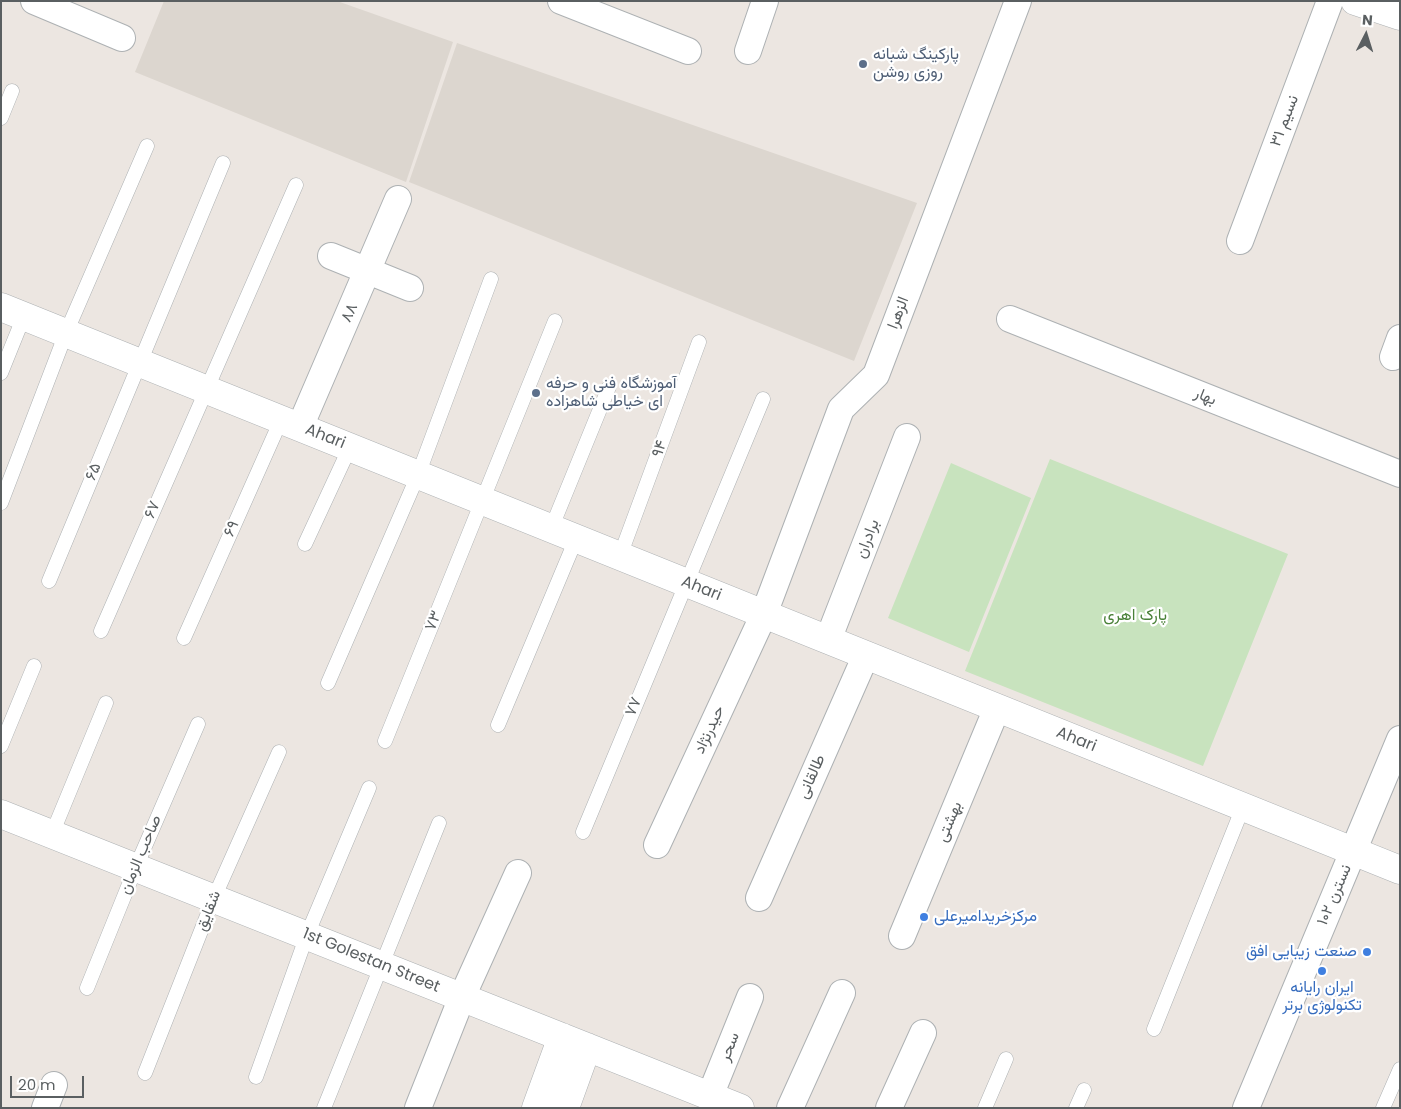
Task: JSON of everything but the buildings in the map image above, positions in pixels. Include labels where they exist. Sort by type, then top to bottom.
[{"type":"street","points":[[34,1],[122,38]]},
{"type":"street","points":[[561,1],[618,12],[688,51]]},
{"type":"street","points":[[748,51],[765,1]]},
{"type":"street","name":"الزهرا","points":[[764,614],[841,409],[876,375],[1018,1]]},
{"type":"street","name":"نسیم ۳۱","points":[[1240,241],[1330,1]]},
{"type":"street","points":[[1356,1],[1400,16]]},
{"type":"street","name":"۸۸","points":[[290,423],[368,271],[398,199]]},
{"type":"street","points":[[331,256],[410,288]]},
{"type":"street","name":"Ahari","points":[[13,312],[1400,870]]},
{"type":"street","name":"بهار","points":[[1010,319],[1400,474]]},
{"type":"street","name":"برادران","points":[[828,640],[907,437]]},
{"type":"street","name":"حیدرنژاد","points":[[657,845],[764,614]]},
{"type":"street","name":"طالقانی","points":[[759,898],[866,655]]},
{"type":"street","name":"بهشتی","points":[[902,936],[997,708]]},
{"type":"street","name":"نسترن ۱۰۲","points":[[1246,1108],[1400,739]]},
{"type":"street","name":"1st Golestan Street","points":[[1,814],[587,1047],[707,1102],[740,1108]]},
{"type":"street","points":[[418,1108],[462,997],[518,873]]},
{"type":"street","points":[[790,1108],[842,993]]},
{"type":"street","name":"سحر","points":[[707,1102],[750,997]]},
{"type":"street","points":[[889,1108],[923,1033]]},
{"type":"street","points":[[536,1108],[562,1037]]},
{"type":"street","points":[[566,1108],[587,1047]]},
{"type":"lane","points":[[1,118],[12,91]]},
{"type":"lane","points":[[1,503],[66,333],[147,146]]},
{"type":"lane","name":"۶۵","points":[[49,581],[223,163]]},
{"type":"lane","name":"۶۷","points":[[101,631],[205,389],[296,185]]},
{"type":"lane","points":[[328,683],[418,475],[490,279]]},
{"type":"lane","points":[[1,373],[13,312]]},
{"type":"lane","name":"۷۳","points":[[385,741],[555,320]]},
{"type":"lane","name":"۹۴","points":[[620,556],[700,342]]},
{"type":"lane","points":[[551,528],[609,387]]},
{"type":"lane","name":"۷۷","points":[[583,832],[763,399]]},
{"type":"lane","name":"۶۹","points":[[184,638],[290,423]]},
{"type":"lane","points":[[304,544],[350,447]]},
{"type":"lane","points":[[498,725],[576,538]]},
{"type":"lane","points":[[1,746],[34,666]]},
{"type":"lane","points":[[52,834],[106,703]]},
{"type":"lane","name":"صاحب الزمان","points":[[87,988],[136,867],[198,724]]},
{"type":"lane","name":"شقایق","points":[[145,1073],[214,898],[278,752]]},
{"type":"lane","points":[[256,1077],[307,936],[369,788]]},
{"type":"lane","points":[[1154,1029],[1243,807]]},
{"type":"lane","points":[[324,1108],[383,966],[439,823]]},
{"type":"lane","points":[[985,1108],[1006,1059]]},
{"type":"lane","points":[[1383,1108],[1400,1070]]},
{"type":"lane","points":[[1076,1108],[1084,1090]]},
{"type":"shaded area","points":[[164,1],[337,1],[453,42],[406,182],[135,72]]},
{"type":"shaded area","points":[[457,43],[917,203],[854,361],[409,182]]},
{"type":"green space","name":"پارک اهری","points":[[1050,459],[1288,554],[1203,766],[965,671]]},
{"type":"green space","points":[[951,463],[1031,498],[969,652],[888,618]]},
{"type":"place","name":"پارکینگ شبانه روزی روشن","points":[[863,64]]},
{"type":"place","name":"آموزشگاه فنی و حرفه ای خیاطی شاهزاده","points":[[536,393]]},
{"type":"place","name":"مرکزخریدامیرعلی","points":[[924,917]]},
{"type":"place","name":"صنعت زیبایی افق","points":[[1367,952]]},
{"type":"place","name":"ایران رایانه تکنولوژی برتر","points":[[1322,971]]}]
